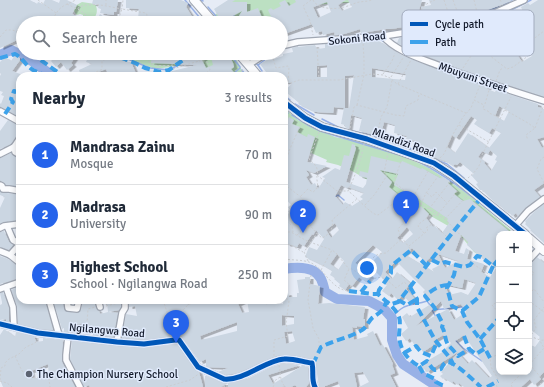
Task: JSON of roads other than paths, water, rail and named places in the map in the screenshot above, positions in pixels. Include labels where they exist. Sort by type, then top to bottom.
[{"type":"street","points":[[194,0],[208,16]]},
{"type":"street","name":"Sokoni Road","points":[[502,10],[524,0]]},
{"type":"street","name":"Sokoni Road","points":[[288,44],[298,42],[362,38],[402,33]]},
{"type":"street","name":"Mbuyuni Street","points":[[384,36],[402,50]]},
{"type":"street","name":"Mbuyuni Street","points":[[415,56],[493,85],[544,101]]},
{"type":"street","points":[[244,60],[254,72]]},
{"type":"street","points":[[249,66],[257,60]]},
{"type":"street","name":"Mlandizi Road","points":[[288,106],[305,118],[322,126],[376,142],[438,165],[454,176],[521,231]]},
{"type":"street","points":[[0,111],[16,120]]},
{"type":"street","points":[[0,154],[14,147],[16,144]]},
{"type":"street","points":[[14,147],[16,153]]},
{"type":"street","points":[[0,185],[4,189],[16,190]]},
{"type":"street","points":[[515,226],[528,211],[544,199]]},
{"type":"street","points":[[0,228],[16,225]]},
{"type":"street","points":[[8,226],[14,242],[16,242]]},
{"type":"street","points":[[532,241],[542,249],[532,257]]},
{"type":"street","points":[[10,255],[16,248]]},
{"type":"street","points":[[0,251],[10,255],[16,260]]},
{"type":"street","points":[[14,327],[13,307],[3,288],[16,283]]},
{"type":"street","points":[[49,304],[59,335]]},
{"type":"street","points":[[68,304],[68,308],[74,309],[78,307],[78,304]]},
{"type":"street","points":[[118,342],[122,313],[125,308],[125,304]]},
{"type":"street","name":"Ngilangwa Road","points":[[0,324],[46,334],[81,339],[144,344],[179,340],[198,367],[228,379],[256,370],[278,360],[291,359],[312,363],[314,371],[312,386]]},
{"type":"street","points":[[68,337],[66,360],[80,387]]},
{"type":"waterway","points":[[185,0],[198,16]]},
{"type":"waterway","points":[[504,5],[512,0]]},
{"type":"waterway","points":[[511,10],[531,0]]},
{"type":"waterway","points":[[208,7],[216,16]]},
{"type":"waterway","points":[[490,10],[499,7]]},
{"type":"waterway","points":[[378,38],[385,42]]},
{"type":"waterway","points":[[0,55],[11,50],[16,53]]},
{"type":"waterway","points":[[30,60],[47,72]]},
{"type":"waterway","points":[[130,60],[150,68],[169,70],[180,64]]},
{"type":"waterway","points":[[234,60],[240,67]]},
{"type":"waterway","points":[[251,60],[258,65],[262,71]]},
{"type":"waterway","points":[[258,65],[265,60]]},
{"type":"waterway","points":[[235,72],[240,68]]},
{"type":"waterway","points":[[295,104],[314,115]]},
{"type":"waterway","points":[[292,115],[320,131],[396,154]]},
{"type":"waterway","points":[[322,119],[338,127]]},
{"type":"waterway","points":[[353,131],[389,140]]},
{"type":"waterway","points":[[408,146],[413,151]]},
{"type":"waterway","points":[[417,152],[447,164],[464,178]]},
{"type":"waterway","points":[[417,161],[441,174],[506,224]]},
{"type":"waterway","points":[[335,197],[338,195],[344,200]]},
{"type":"waterway","points":[[288,269],[305,268],[314,272],[322,281],[325,292],[337,299],[369,301],[384,309],[392,318],[392,340],[397,355],[403,364],[438,387]]},
{"type":"waterway","points":[[392,318],[400,309],[408,305],[427,301],[430,305]]},
{"type":"waterway","points":[[431,309],[464,307]]},
{"type":"waterway","points":[[432,310],[436,317]]},
{"type":"waterway","points":[[455,340],[463,348],[482,361]]},
{"type":"place","name":"Mandrasa Zainu","points":[[406,224]]},
{"type":"place","name":"Madrasa","points":[[303,233]]},
{"type":"place","name":"Highest School","points":[[176,343]]},
{"type":"place","name":"The Champion Nursery School","points":[[29,374]]}]
